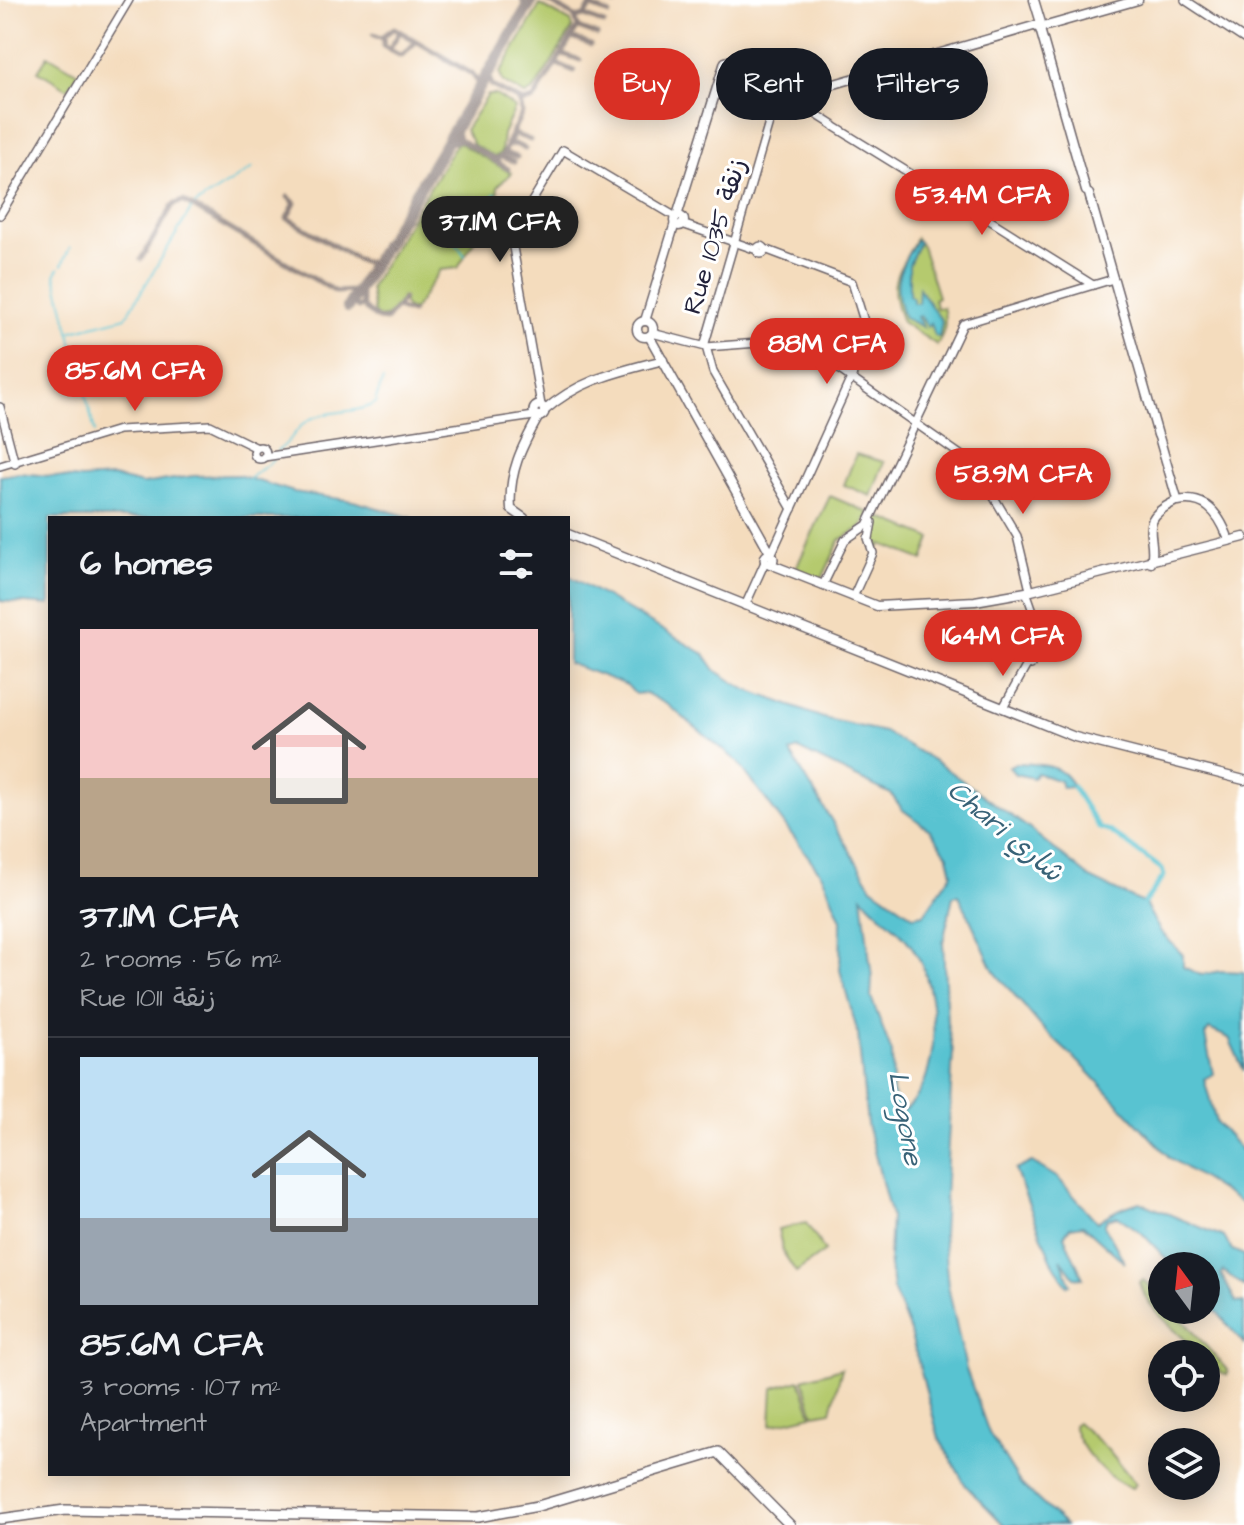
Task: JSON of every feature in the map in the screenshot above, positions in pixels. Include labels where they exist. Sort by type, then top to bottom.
[{"type":"highway","points":[[0,1519],[65,1510],[478,1517],[538,1506],[718,1452],[790,1525]]},
{"type":"main road","points":[[0,215],[129,0]]},
{"type":"main road","points":[[1032,0],[1176,500]]},
{"type":"main road","points":[[832,87],[1127,0]]},
{"type":"main road","points":[[1040,26],[1138,0]]},
{"type":"main road","points":[[1187,0],[1244,38]]},
{"type":"main road","points":[[716,99],[650,330],[662,360],[769,556],[781,567],[877,606],[991,599],[1154,561],[1224,538],[1244,536]]},
{"type":"main road","name":"Rue 1035 زنقة","points":[[706,347],[708,326],[770,120]]},
{"type":"main road","points":[[829,120],[1092,285]]},
{"type":"main road","points":[[521,516],[511,509],[511,485],[521,446],[538,411],[511,236],[566,154],[679,221],[853,286],[865,339],[745,606]]},
{"type":"main road","points":[[853,597],[873,553],[869,539],[875,513],[960,330],[969,320],[1112,280]]},
{"type":"main road","points":[[650,330],[706,347],[799,343],[851,375],[966,457],[1015,536],[1040,631],[1031,662],[1005,709]]},
{"type":"main road","points":[[706,347],[713,372],[789,512]]},
{"type":"main road","points":[[0,407],[12,461],[109,431],[214,426],[255,451],[263,448],[267,456],[523,417],[595,377],[662,360]]},
{"type":"main road","points":[[1154,561],[1149,538],[1153,521],[1176,500],[1196,500],[1214,510],[1224,538]]},
{"type":"main road","points":[[823,585],[845,540],[858,533],[875,513]]},
{"type":"main road","points":[[858,533],[869,539]]},
{"type":"main road","points":[[570,535],[1075,737],[1244,780]]},
{"type":"green space","points":[[540,5],[571,22],[573,28],[534,90],[525,95],[503,82],[500,73]]},
{"type":"green space","points":[[48,55],[78,73],[68,89],[38,71]]},
{"type":"green space","points":[[488,95],[496,95],[515,108],[503,134],[501,152],[495,157],[474,145],[465,130]]},
{"type":"green space","points":[[457,142],[511,173],[498,186],[497,202],[458,268],[440,270],[414,310],[406,308],[402,298],[390,316],[379,318],[374,313],[370,288]]},
{"type":"green space","points":[[916,238],[922,246],[938,297],[934,299],[936,308],[943,307],[944,312],[944,327],[937,345],[902,322],[897,307],[896,277]]},
{"type":"green space","points":[[856,454],[884,462],[871,496],[844,485]]},
{"type":"green space","points":[[830,496],[870,513],[862,527],[840,540],[821,581],[795,570]]},
{"type":"green space","points":[[877,516],[931,538],[923,560],[882,544],[877,550],[871,529]]},
{"type":"green space","points":[[806,1223],[825,1251],[796,1272],[783,1252],[778,1229]]},
{"type":"green space","points":[[1143,1280],[1148,1284],[1148,1300],[1143,1292],[1139,1282]]},
{"type":"green space","points":[[1168,1324],[1186,1324],[1201,1340],[1185,1340]]},
{"type":"green space","points":[[1220,1362],[1228,1371],[1227,1375],[1221,1373]]},
{"type":"green space","points":[[842,1368],[831,1411],[814,1414],[803,1379]]},
{"type":"green space","points":[[800,1380],[812,1415],[771,1425],[773,1388]]},
{"type":"green space","points":[[1077,1422],[1106,1448],[1136,1484],[1132,1488],[1104,1471],[1088,1453],[1076,1434],[1073,1425]]},
{"type":"water","points":[[916,240],[919,242],[909,265],[909,295],[913,303],[918,303],[919,288],[942,321],[939,337],[935,336],[931,323],[928,327],[920,316],[917,317],[923,327],[904,318],[900,305],[898,277]]},
{"type":"water","points":[[19,473],[81,479],[113,477],[143,484],[193,476],[238,475],[294,492],[353,501],[406,516],[48,516],[48,605],[0,601],[0,476]]},
{"type":"water","points":[[570,576],[704,654],[715,670],[745,689],[823,718],[884,732],[935,761],[1027,827],[1090,878],[1145,904],[1160,931],[1183,955],[1183,967],[1201,975],[1221,971],[1244,972],[1244,1071],[1229,1038],[1209,1029],[1205,1035],[1213,1074],[1204,1079],[1216,1122],[1244,1153],[1244,1205],[1170,1158],[1085,1068],[1045,1031],[994,971],[959,895],[953,896],[943,942],[947,1022],[953,1051],[943,1234],[948,1286],[966,1369],[989,1433],[1020,1483],[1065,1525],[1004,1525],[966,1486],[939,1438],[910,1332],[893,1289],[889,1258],[891,1217],[867,1124],[858,1034],[840,970],[841,920],[822,875],[737,761],[668,705],[646,693],[635,694],[627,685],[570,664]],"holes":[[[798,749],[891,794],[903,810],[930,830],[948,856],[952,873],[924,914],[913,916],[872,887],[790,752]],[[862,896],[914,950],[923,967],[933,1011],[931,1059],[925,1081],[915,1099],[901,1113],[893,1092],[892,1053],[871,997],[872,978]]]},
{"type":"water","points":[[1015,763],[1049,766],[1063,773],[1073,787],[1062,788],[1060,781],[1037,773],[1033,778],[1015,774],[1009,767]]},
{"type":"water","points":[[1032,1162],[1058,1178],[1097,1222],[1117,1210],[1140,1202],[1224,1237],[1232,1250],[1244,1255],[1244,1286],[1223,1271],[1221,1274],[1236,1302],[1244,1303],[1244,1344],[1220,1316],[1220,1252],[1160,1252],[1142,1233],[1117,1216],[1107,1219],[1104,1225],[1125,1263],[1083,1225],[1070,1227],[1064,1236],[1083,1278],[1074,1277],[1061,1259],[1070,1284],[1067,1286],[1051,1259],[1015,1170]]},
{"type":"waterway","points":[[69,332],[126,317],[193,206],[253,168]]},
{"type":"waterway","points":[[465,256],[454,240],[458,230],[467,227],[474,214],[496,193]]},
{"type":"waterway","points":[[62,265],[70,247]]},
{"type":"waterway","points":[[59,268],[55,275],[95,432]]},
{"type":"waterway","points":[[376,399],[383,380]]},
{"type":"waterway","points":[[277,451],[299,428],[315,417],[364,408],[377,402]]},
{"type":"waterway","points":[[248,480],[273,460]]},
{"type":"waterway","points":[[1073,787],[1099,828],[1111,832],[1162,869],[1164,876],[1144,903]]},
{"type":"taxiway","points":[[522,0],[526,11]]},
{"type":"taxiway","points":[[488,73],[492,86],[523,102],[534,99],[578,27],[575,17],[546,0]]},
{"type":"taxiway","points":[[576,18],[584,16],[595,0]]},
{"type":"taxiway","points":[[609,0],[615,4]]},
{"type":"taxiway","points":[[591,7],[609,14]]},
{"type":"taxiway","points":[[585,16],[604,24]]},
{"type":"taxiway","points":[[374,34],[382,37],[394,28],[472,74],[477,81],[477,92]]},
{"type":"taxiway","points":[[578,28],[597,35]]},
{"type":"taxiway","points":[[389,49],[400,32]]},
{"type":"taxiway","points":[[384,36],[383,46],[401,56],[416,42]]},
{"type":"taxiway","points":[[572,38],[591,45]]},
{"type":"taxiway","points":[[563,54],[580,60]]},
{"type":"taxiway","points":[[557,64],[574,71]]},
{"type":"taxiway","points":[[507,143],[522,113],[519,101]]},
{"type":"taxiway","points":[[456,128],[459,139]]},
{"type":"taxiway","points":[[446,144],[460,140],[496,160],[502,156],[514,134],[530,140]]},
{"type":"taxiway","points":[[508,146],[515,144],[525,149]]},
{"type":"taxiway","points":[[504,153],[517,157]]},
{"type":"taxiway","points":[[501,157],[514,162]]},
{"type":"taxiway","points":[[493,160],[508,169]]},
{"type":"taxiway","points":[[288,197],[295,203],[287,218],[362,262],[372,262],[379,256]]},
{"type":"taxiway","points":[[141,259],[173,205],[183,201],[336,292],[353,291],[363,282],[360,291],[363,305],[358,308],[350,299],[358,291]]},
{"type":"taxiway","points":[[365,309],[378,319],[386,320],[403,299]]},
{"type":"taxiway","points":[[399,309],[412,313]]},
{"type":"runway","points":[[348,307],[532,0]]},
{"type":"water label","name":"Chari شاري","points":[[1006,830]]},
{"type":"water label","name":"Logone","points":[[907,1118]]}]
